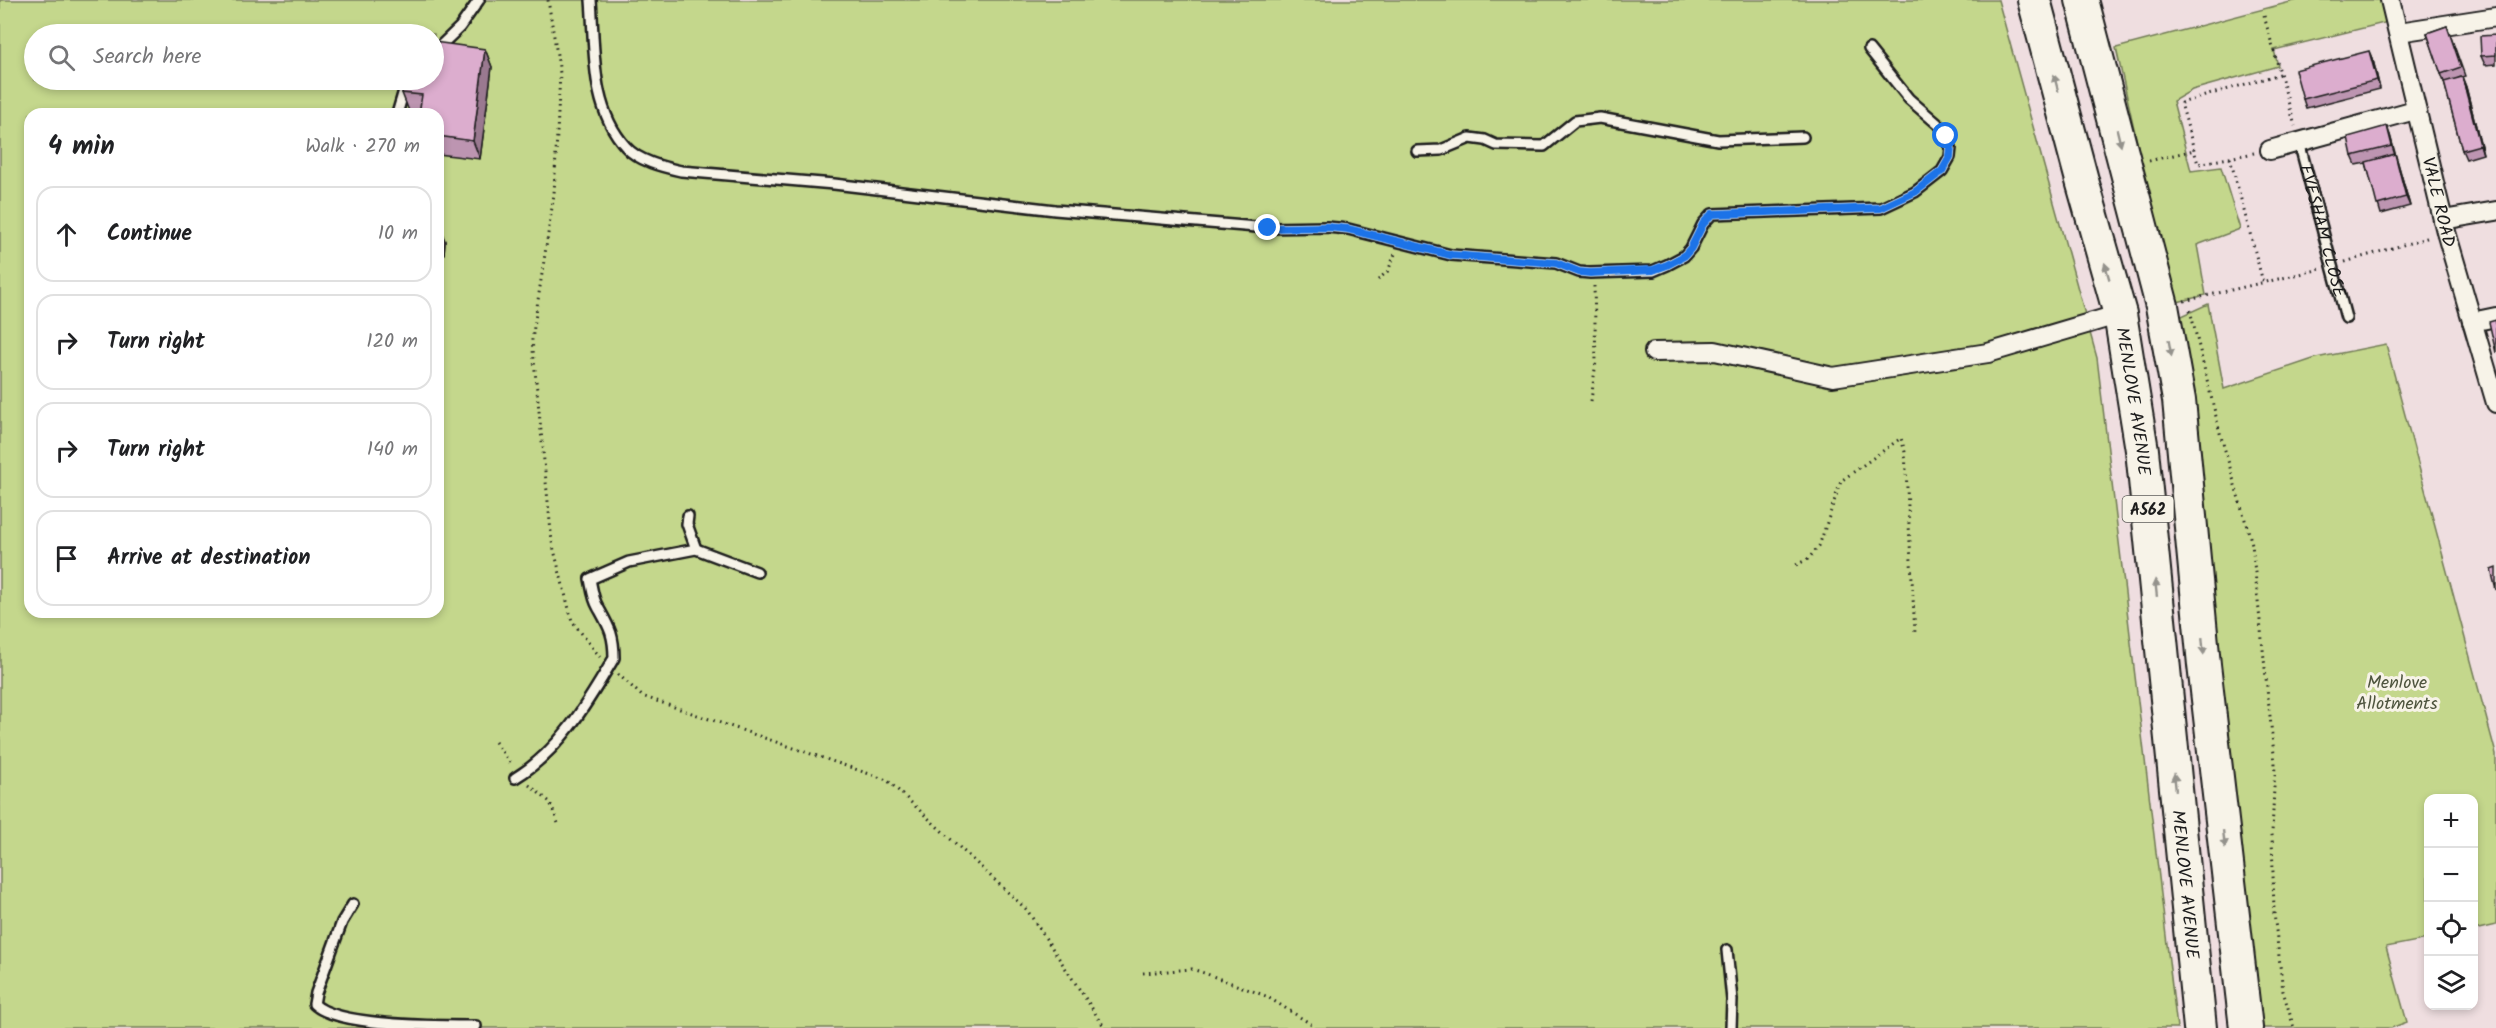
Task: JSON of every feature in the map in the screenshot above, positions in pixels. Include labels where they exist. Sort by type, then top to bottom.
[{"type":"highway","name":"MENLOVE AVENUE","points":[[2034,0],[2120,314],[2142,450],[2200,1028]]},
{"type":"highway","name":"A562","points":[[2082,0],[2126,167],[2175,303],[2179,400],[2204,665],[2246,1028]]},
{"type":"highway","points":[[2120,314],[2175,303]]},
{"type":"street","name":"VALE ROAD","points":[[2390,0],[2444,226],[2495,394]]},
{"type":"street","points":[[2399,32],[2496,17]]},
{"type":"street","name":"EVESHAM CLOSE","points":[[2270,150],[2415,110]]},
{"type":"street","points":[[2444,226],[2496,211]]},
{"type":"street","points":[[1654,352],[1715,351],[1833,377],[1988,353],[2120,314]]},
{"type":"street","points":[[2472,322],[2496,317]]},
{"type":"lane","points":[[444,42],[460,27],[479,0]]},
{"type":"lane","points":[[591,0],[600,98],[606,115],[627,148],[663,167],[681,171],[834,184],[1055,210],[1268,228],[1338,228],[1451,255],[1547,262],[1579,272],[1653,270],[1667,265],[1684,256],[1691,248],[1703,224],[1712,214],[1881,208],[1915,192],[1942,171],[1950,157],[1951,147],[1940,126],[1909,99],[1869,49]]},
{"type":"lane","points":[[399,108],[404,90]]},
{"type":"lane","points":[[1417,151],[1441,150],[1470,138],[1485,140],[1496,145],[1544,146],[1575,121],[1600,118],[1718,140],[1803,137]]},
{"type":"lane","name":"EVESHAM CLOSE","points":[[2299,142],[2346,318]]},
{"type":"lane","points":[[688,516],[687,524],[696,549]]},
{"type":"lane","points":[[515,778],[527,771],[559,741],[614,658],[614,642],[606,620],[597,606],[590,579],[629,562],[696,549],[757,572]]},
{"type":"lane","points":[[353,904],[342,922],[316,993],[314,1004],[321,1011],[334,1016],[421,1026],[476,1026]]},
{"type":"lane","points":[[1727,950],[1732,1000],[1731,1028]]},
{"type":"path","points":[[548,0],[560,73],[554,194],[532,340],[552,542],[572,621],[609,667],[642,696],[888,780],[1027,910],[1105,1028]]},
{"type":"path","points":[[2264,16],[2299,142]]},
{"type":"path","points":[[2270,150],[2198,164],[2181,103],[2280,74]]},
{"type":"path","points":[[2126,167],[2194,150]]},
{"type":"path","points":[[2230,158],[2263,282]]},
{"type":"path","points":[[2294,1028],[2283,992],[2274,913],[2271,834],[2275,764],[2252,544],[2220,433],[2175,303],[2332,266],[2444,226]]},
{"type":"path","points":[[1378,280],[1388,271],[1399,243]]},
{"type":"path","points":[[1591,401],[1596,361],[1594,276],[1596,272]]},
{"type":"path","points":[[1796,565],[1808,559],[1819,546],[1840,481],[1901,438],[1905,452],[1915,633]]},
{"type":"path","points":[[1143,973],[1192,969],[1266,996],[1311,1024]]},
{"type":"green space","points":[[0,0],[1998,0],[2097,358],[2177,1028],[0,1028]]},
{"type":"green space","points":[[2298,0],[2390,0],[2396,20],[2274,50],[2278,66],[2192,90],[2173,101],[2191,171],[2221,167],[2240,229],[2197,245],[2206,295],[2173,303],[2116,48]]},
{"type":"green space","name":"Menlove Allotments","points":[[2208,304],[2224,389],[2316,358],[2386,344],[2496,754],[2496,925],[2478,929],[2478,794],[2424,794],[2424,940],[2386,947],[2407,1022],[2391,1028],[2260,1028],[2173,320]]},
{"type":"building","points":[[2447,26],[2461,67],[2441,74],[2427,33]]},
{"type":"building","points":[[2496,35],[2496,55],[2481,56],[2480,36]]},
{"type":"building","points":[[444,43],[485,49],[473,141],[444,137],[444,108],[420,108],[422,95],[402,93],[402,90],[444,90]]},
{"type":"building","points":[[2369,51],[2377,80],[2303,99],[2295,70]]},
{"type":"building","points":[[2462,77],[2480,145],[2462,150],[2444,82]]},
{"type":"building","points":[[2387,126],[2392,146],[2352,156],[2348,137]]},
{"type":"building","points":[[2395,154],[2406,197],[2377,205],[2366,162]]},
{"type":"building","points":[[2496,320],[2496,353],[2489,322]]},
{"type":"building","points":[[2496,568],[2496,590],[2491,570]]},
{"type":"route","points":[[1268,228],[1348,229],[1451,255],[1556,263],[1579,272],[1653,270],[1684,256],[1691,248],[1707,218],[1712,214],[1846,211],[1881,208],[1898,202],[1942,171],[1950,157],[1951,147],[1946,136]]}]
